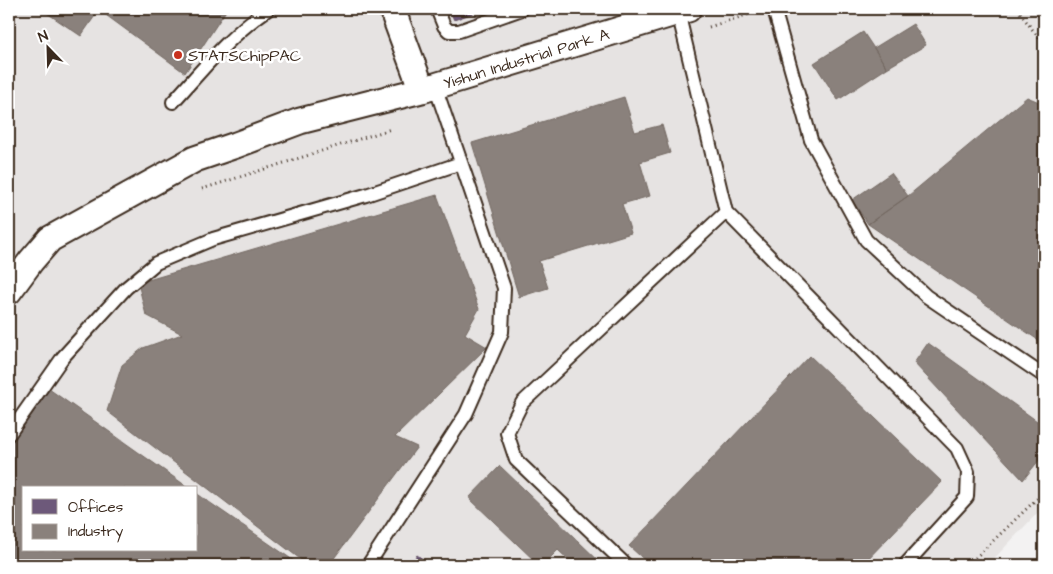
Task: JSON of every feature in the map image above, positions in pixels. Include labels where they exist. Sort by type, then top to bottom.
[{"type":"street","name":"Yishun Industrial Park A","points":[[392,9],[428,88]]},
{"type":"street","name":"Yishun Industrial Park A","points":[[9,291],[50,239],[195,159],[236,146],[300,121],[683,19]]},
{"type":"lane","points":[[173,102],[231,39],[249,22],[268,9]]},
{"type":"lane","points":[[438,9],[444,26],[449,31],[459,31],[522,9]]},
{"type":"lane","points":[[774,9],[811,140],[866,240],[926,296],[1044,376]]},
{"type":"lane","points":[[683,19],[726,212],[957,448],[968,472],[967,497],[905,565]]},
{"type":"lane","points":[[368,565],[466,414],[502,332],[504,288],[461,163],[428,88]]},
{"type":"lane","points":[[9,434],[63,357],[126,288],[156,262],[213,239],[366,194],[461,163]]},
{"type":"lane","points":[[626,565],[516,460],[507,434],[522,403],[726,212]]},
{"type":"path","points":[[1017,9],[1044,44]]},
{"type":"path","points":[[683,19],[759,12]]},
{"type":"path","points":[[200,189],[399,126]]},
{"type":"path","points":[[968,565],[1044,492]]},
{"type":"shaded area","points":[[9,9],[1044,9],[1044,506],[988,565],[9,565]]},
{"type":"building: Offices","points":[[449,9],[484,9],[454,20]]},
{"type":"building: Offices","points":[[417,555],[431,565],[410,565]]},
{"type":"building: Industry","name":"STATSChipPAC","points":[[41,9],[227,9],[185,73],[99,10],[81,36]]},
{"type":"building: Industry","points":[[913,24],[926,45],[887,68],[874,48]]},
{"type":"building: Industry","points":[[863,32],[887,68],[838,100],[814,63]]},
{"type":"building: Industry","points":[[624,97],[635,132],[662,125],[670,153],[640,162],[650,196],[622,204],[631,233],[539,261],[548,288],[519,297],[472,143]]},
{"type":"building: Industry","points":[[1027,97],[1044,104],[1044,344],[868,224],[908,196]]},
{"type":"building: Industry","points":[[891,173],[908,196],[868,224],[852,200]]},
{"type":"building: Industry","points":[[437,195],[479,309],[465,334],[487,347],[395,437],[417,447],[329,565],[308,565],[107,411],[122,365],[143,348],[182,334],[146,315],[138,283]]},
{"type":"building: Industry","points":[[928,343],[1044,426],[1044,454],[1023,480],[914,363]]},
{"type":"building: Industry","points":[[810,356],[942,482],[862,565],[650,565],[629,546]]},
{"type":"building: Industry","points":[[49,389],[186,486],[22,486],[22,552],[198,552],[198,494],[300,565],[9,565],[9,446]]},
{"type":"building: Industry","points":[[500,466],[603,565],[574,565],[558,550],[543,565],[539,565],[469,498]]},
{"type":"place","name":"STATSChipPAC","points":[[178,55]]}]
